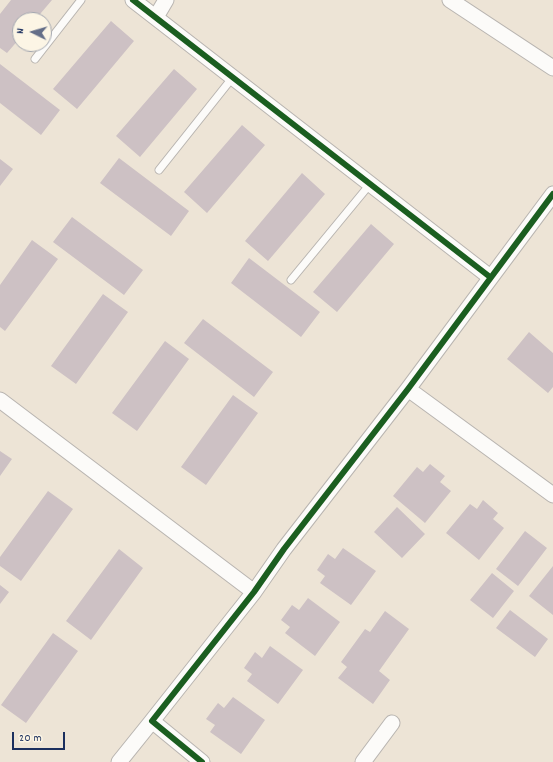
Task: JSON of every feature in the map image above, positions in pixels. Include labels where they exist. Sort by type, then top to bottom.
[{"type":"street","points":[[133,0],[233,76],[490,277]]},
{"type":"street","points":[[156,17],[166,0]]},
{"type":"street","points":[[450,0],[553,68]]},
{"type":"street","points":[[119,762],[254,592],[284,549],[408,389],[553,194]]},
{"type":"street","points":[[408,389],[553,495]]},
{"type":"street","points":[[0,400],[254,592]]},
{"type":"street","points":[[152,721],[202,762]]},
{"type":"street","points":[[363,762],[392,723]]},
{"type":"lane","points":[[34,59],[81,0]]},
{"type":"lane","points":[[159,170],[233,76]]},
{"type":"lane","points":[[291,280],[371,184]]},
{"type":"building","points":[[11,0],[52,0],[42,12],[12,12],[12,47],[7,53],[0,48],[0,14]]},
{"type":"building","points":[[111,21],[134,41],[77,109],[53,89]]},
{"type":"building","points":[[0,64],[60,110],[41,135],[0,103]]},
{"type":"building","points":[[174,69],[197,89],[140,157],[116,136]]},
{"type":"building","points":[[242,125],[265,145],[207,213],[184,192]]},
{"type":"building","points":[[119,158],[189,211],[171,236],[100,183]]},
{"type":"building","points":[[0,159],[13,169],[0,186]]},
{"type":"building","points":[[302,173],[325,194],[268,261],[245,241]]},
{"type":"building","points":[[72,217],[143,270],[124,295],[53,242]]},
{"type":"building","points":[[371,224],[394,244],[337,312],[313,292]]},
{"type":"building","points":[[32,240],[58,259],[5,331],[0,327],[0,285]]},
{"type":"building","points":[[249,258],[320,312],[301,337],[231,283]]},
{"type":"building","points":[[103,294],[128,312],[76,384],[51,366]]},
{"type":"building","points":[[203,319],[273,372],[254,397],[184,343]]},
{"type":"building","points":[[529,332],[553,353],[553,387],[548,393],[507,359]]},
{"type":"building","points":[[165,341],[189,359],[137,431],[112,413]]},
{"type":"building","points":[[233,395],[258,413],[206,485],[181,467]]},
{"type":"building","points":[[0,451],[12,459],[0,476]]},
{"type":"building","points":[[430,464],[445,476],[440,482],[451,491],[425,523],[393,496],[417,467],[423,472]]},
{"type":"building","points":[[48,491],[73,509],[21,581],[0,566],[0,557]]},
{"type":"building","points":[[483,500],[498,513],[493,519],[504,528],[479,560],[446,533],[470,504],[477,509]]},
{"type":"building","points":[[397,507],[425,534],[402,558],[374,532]]},
{"type":"building","points":[[525,531],[547,548],[518,586],[496,569]]},
{"type":"building","points":[[343,548],[376,571],[351,605],[320,583],[325,576],[317,570],[328,554],[335,559]]},
{"type":"building","points":[[119,549],[143,568],[91,640],[66,621]]},
{"type":"building","points":[[553,566],[553,615],[529,596]]},
{"type":"building","points":[[492,573],[514,591],[493,618],[470,600]]},
{"type":"building","points":[[0,585],[9,592],[0,604]]},
{"type":"building","points":[[308,598],[340,622],[315,656],[285,633],[290,627],[281,620],[292,605],[299,610]]},
{"type":"building","points":[[510,610],[548,639],[535,657],[496,628]]},
{"type":"building","points":[[385,611],[409,629],[379,671],[390,680],[373,704],[338,678],[347,667],[341,662],[365,629],[370,632]]},
{"type":"building","points":[[53,633],[78,651],[26,723],[1,705]]},
{"type":"building","points":[[270,646],[303,670],[278,704],[247,681],[252,674],[244,668],[255,652],[262,658]]},
{"type":"building","points":[[233,697],[265,720],[241,754],[210,732],[215,725],[206,719],[218,703],[224,708]]},
{"type":"cycle path","points":[[133,0],[490,277]]},
{"type":"cycle path","points":[[202,762],[152,721],[254,592],[284,549],[408,389],[553,194]]}]
